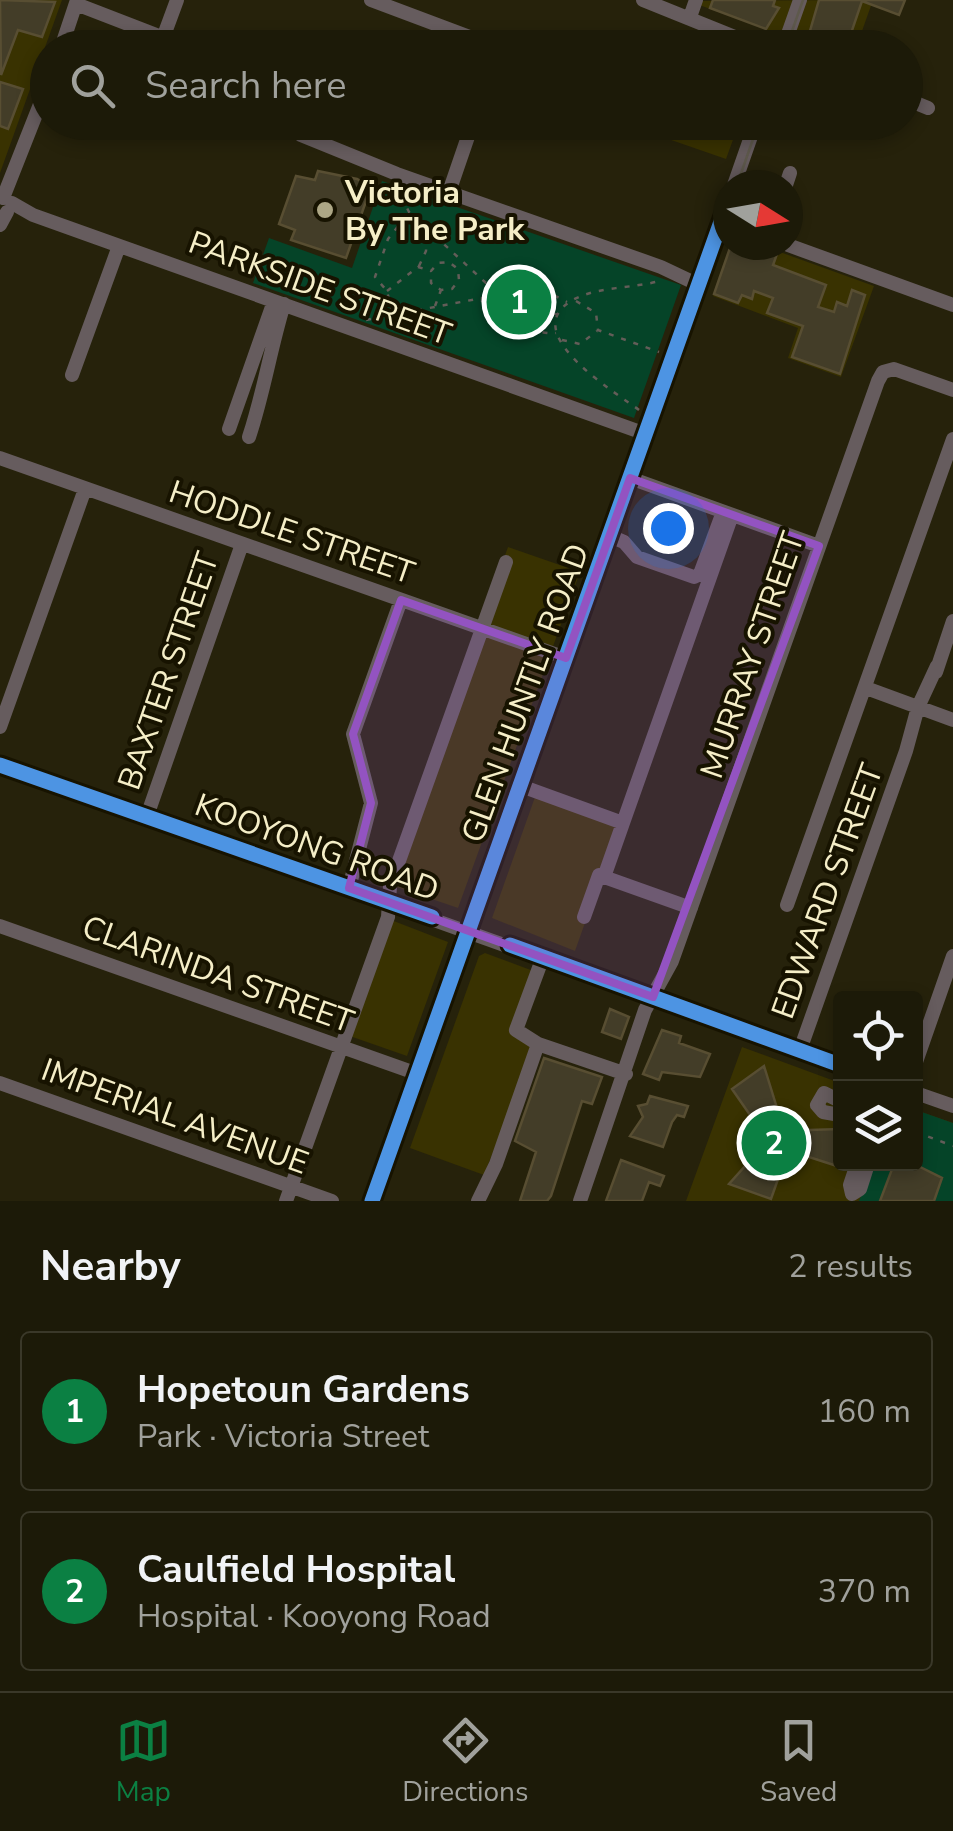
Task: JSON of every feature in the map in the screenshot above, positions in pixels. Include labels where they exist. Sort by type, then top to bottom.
[{"type":"street","points":[[166,30],[177,0]]},
{"type":"street","points":[[371,0],[452,30]]},
{"type":"street","points":[[644,0],[726,30]]},
{"type":"street","points":[[690,17],[696,0]]},
{"type":"street","points":[[790,30],[800,0]]},
{"type":"street","points":[[67,30],[76,5],[141,30]]},
{"type":"street","points":[[923,106],[928,108]]},
{"type":"street","points":[[4,206],[30,134]]},
{"type":"street","points":[[316,140],[654,269],[700,281]]},
{"type":"street","points":[[449,192],[467,140]]},
{"type":"street","points":[[739,170],[750,140]]},
{"type":"street","name":"PARKSIDE STREET","points":[[4,206],[646,434]]},
{"type":"street","points":[[72,374],[119,246]]},
{"type":"street","name":"GLEN HUNTLY ROAD","points":[[372,1201],[713,248]]},
{"type":"street","points":[[803,250],[953,305]]},
{"type":"street","points":[[228,430],[279,303]]},
{"type":"street","points":[[249,437],[266,386],[266,366],[279,303]]},
{"type":"street","name":"MURRAY STREET","points":[[580,1201],[691,908],[878,381],[886,370],[953,390]]},
{"type":"street","points":[[787,905],[953,439]]},
{"type":"street","name":"HODDLE STREET","points":[[0,458],[566,658]]},
{"type":"street","points":[[630,478],[819,546]]},
{"type":"street","points":[[0,728],[85,489]]},
{"type":"street","points":[[610,536],[624,542],[637,558],[694,577],[700,574],[728,514]]},
{"type":"street","points":[[604,877],[728,514]]},
{"type":"street","name":"BAXTER STREET","points":[[146,816],[242,544]]},
{"type":"street","points":[[289,1194],[388,917],[390,886],[506,562]]},
{"type":"street","points":[[344,886],[370,798],[353,734],[401,600]]},
{"type":"street","name":"EDWARD STREET","points":[[800,1050],[953,621]]},
{"type":"street","points":[[866,688],[953,720]]},
{"type":"street","name":"KOOYONG ROAD","points":[[0,764],[833,1062]]},
{"type":"street","points":[[521,786],[623,823]]},
{"type":"street","points":[[584,917],[599,875],[691,908]]},
{"type":"street","name":"CLARINDA STREET","points":[[0,926],[418,1074]]},
{"type":"street","points":[[923,1042],[953,956]]},
{"type":"street","points":[[543,957],[516,1030],[538,1044],[626,1074]]},
{"type":"street","points":[[478,1201],[496,1164],[538,1044]]},
{"type":"street","name":"IMPERIAL AVENUE","points":[[0,1083],[289,1194],[332,1201]]},
{"type":"street","points":[[833,1098],[824,1094],[816,1104],[823,1112],[833,1114]]},
{"type":"street","points":[[923,1095],[953,1106]]},
{"type":"street","points":[[851,1198],[855,1171]]},
{"type":"street","points":[[851,1198],[860,1188],[866,1171]]},
{"type":"path","points":[[414,190],[396,184],[409,212],[486,283]]},
{"type":"path","points":[[392,314],[387,291],[375,277],[388,239],[409,212]]},
{"type":"path","points":[[387,291],[418,267],[426,250],[427,229]]},
{"type":"path","points":[[449,262],[452,252]]},
{"type":"path","points":[[438,262],[449,262],[458,269],[459,280],[452,289],[440,290],[431,282],[431,270],[438,262]]},
{"type":"path","points":[[418,267],[431,270]]},
{"type":"path","points":[[639,410],[578,367],[557,332],[558,315],[568,303],[665,277],[654,269]]},
{"type":"path","points":[[557,332],[545,336],[506,317],[492,316],[482,307],[486,283],[510,273],[568,303]]},
{"type":"path","points":[[494,277],[500,295]]},
{"type":"path","points":[[435,307],[440,290]]},
{"type":"path","points":[[482,307],[500,295]]},
{"type":"path","points":[[500,295],[558,315]]},
{"type":"path","points":[[359,322],[482,298]]},
{"type":"path","points":[[574,301],[596,313],[598,330]]},
{"type":"path","points":[[560,339],[580,344],[598,330]]},
{"type":"path","points":[[598,330],[660,352]]},
{"type":"path","points":[[923,1135],[953,1146]]},
{"type":"highlighted area","points":[[630,478],[819,546],[653,997],[349,888],[371,803],[353,734],[401,600],[566,658]]},
{"type":"shaded area","points":[[0,0],[62,0],[51,30],[30,30],[30,89],[0,173]]},
{"type":"shaded area","points":[[873,0],[862,30],[767,30],[688,1]]},
{"type":"shaded area","points":[[671,140],[733,140],[726,159]]},
{"type":"shaded area","points":[[726,260],[802,260],[874,286],[841,377],[788,358],[798,328],[713,296]]},
{"type":"shaded area","points":[[508,547],[580,572],[458,908],[388,884]]},
{"type":"shaded area","points":[[535,797],[619,827],[575,951],[492,918]]},
{"type":"shaded area","points":[[386,918],[448,942],[407,1056],[344,1034]]},
{"type":"shaded area","points":[[485,953],[544,975],[539,978],[521,1027],[537,1040],[484,1175],[410,1148],[479,956]]},
{"type":"shaded area","points":[[742,1047],[833,1080],[833,1171],[923,1171],[923,1112],[953,1123],[953,1201],[686,1201]]},
{"type":"green space","points":[[382,181],[681,285],[634,418],[253,283],[269,238],[352,268]]},
{"type":"green space","points":[[923,1112],[953,1123],[953,1201],[859,1201],[871,1171],[923,1171]]},
{"type":"building","points":[[0,0],[55,2],[45,30],[30,30],[30,34],[18,30],[1,75]]},
{"type":"building","points":[[713,0],[775,0],[773,6],[779,8],[766,29],[710,8]]},
{"type":"building","points":[[819,0],[905,0],[899,15],[862,1],[852,30],[810,30]]},
{"type":"building","points":[[0,82],[23,89],[8,129],[0,126]]},
{"type":"building","name":"Victoria By The Park","points":[[318,171],[357,179],[371,187],[346,258],[291,240],[295,230],[279,224],[296,176],[315,180]]},
{"type":"building","points":[[726,260],[775,260],[773,265],[826,285],[818,307],[834,312],[837,302],[847,306],[852,290],[865,295],[840,374],[792,357],[803,326],[767,313],[773,298],[754,291],[752,299],[742,295],[738,303],[714,294]]},
{"type":"building","points":[[610,1009],[629,1017],[621,1039],[602,1032]]},
{"type":"building","points":[[662,1030],[681,1036],[679,1043],[710,1054],[700,1077],[662,1072],[659,1080],[643,1074]]},
{"type":"building","points":[[544,1058],[602,1077],[592,1104],[582,1101],[551,1196],[547,1201],[520,1201],[536,1152],[515,1141]]},
{"type":"building","points":[[764,1066],[777,1108],[809,1130],[833,1129],[833,1165],[803,1155],[783,1165],[771,1199],[729,1184],[763,1146],[757,1125],[732,1089]]},
{"type":"building","points":[[650,1096],[688,1106],[684,1117],[677,1115],[672,1122],[663,1147],[630,1136],[643,1117],[638,1106],[647,1104]]},
{"type":"building","points":[[621,1160],[664,1176],[660,1186],[649,1182],[642,1201],[606,1201]]},
{"type":"building","points":[[923,1168],[942,1178],[934,1201],[880,1201],[891,1171]]},
{"type":"tram line","points":[[792,30],[803,0]]},
{"type":"tram line","points":[[742,170],[753,140]]},
{"type":"tram line","points":[[369,1201],[713,237]]},
{"type":"cycle path","points":[[372,1201],[713,244]]},
{"type":"cycle path","points":[[0,765],[432,917]]},
{"type":"cycle path","points":[[510,945],[833,1062]]},
{"type":"place","name":"Victoria By The Park","points":[[325,210]]},
{"type":"place","name":"Hopetoun Gardens","points":[[519,302]]},
{"type":"place","name":"Caulfield Hospital","points":[[774,1143]]}]
